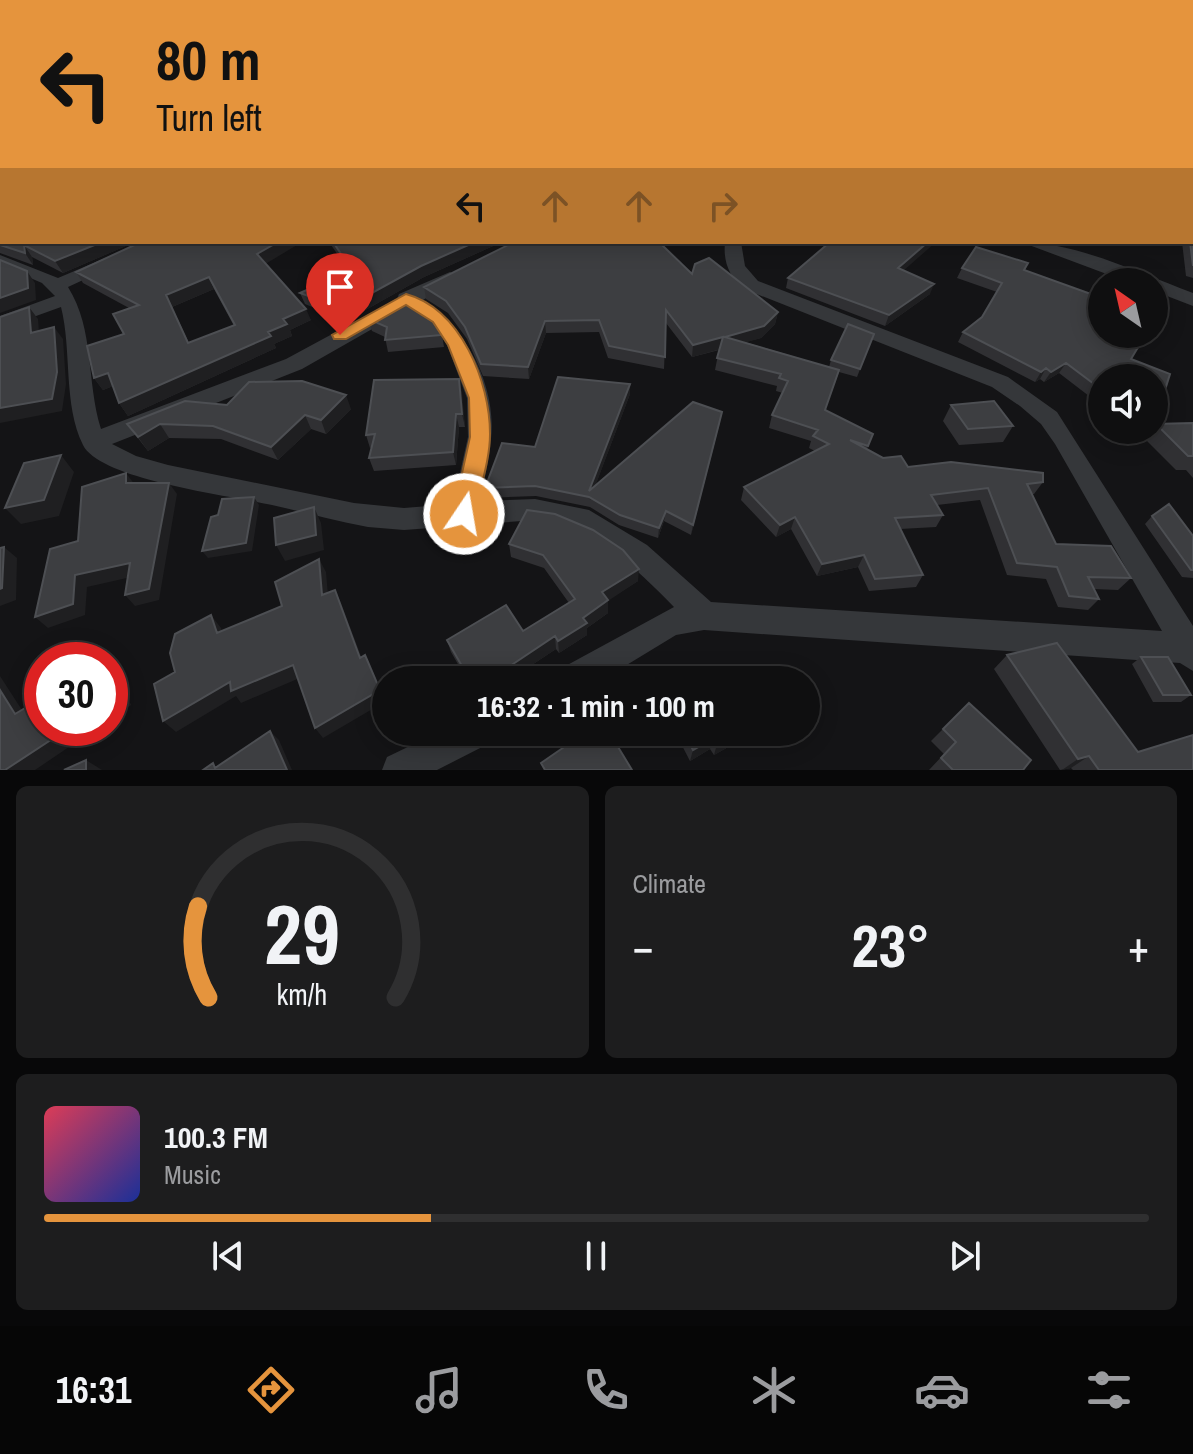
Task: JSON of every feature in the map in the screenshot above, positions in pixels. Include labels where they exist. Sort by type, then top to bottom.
[{"type":"street","points":[[0,323],[153,244]]},
{"type":"street","points":[[733,244],[736,268],[751,285],[1000,382],[1049,418],[1191,652]]},
{"type":"street","points":[[1035,244],[1105,268]]},
{"type":"street","points":[[0,260],[62,291],[82,349],[86,428],[93,442],[107,455],[167,473],[382,518],[512,509],[559,512],[621,538],[704,616]]},
{"type":"street","points":[[93,442],[294,364],[406,298],[466,270]]},
{"type":"street","points":[[1168,290],[1193,300]]},
{"type":"street","points":[[406,298],[439,319],[457,345],[478,398],[480,437],[464,514]]},
{"type":"street","points":[[595,666],[671,622],[704,616],[1191,652]]},
{"type":"street","points":[[400,770],[448,746]]},
{"type":"building","points":[[97,244],[55,261],[24,245],[25,253],[0,245]]},
{"type":"building","points":[[137,244],[274,244],[257,254],[306,309],[283,319],[287,324],[268,332],[271,336],[119,403],[108,373],[94,378],[87,346],[124,334],[113,314],[139,305],[76,272]],"holes":[[[209,277],[235,325],[188,343],[166,295]]]},
{"type":"building","points":[[334,244],[470,244],[421,266],[343,309],[300,293],[352,270]]},
{"type":"building","points":[[510,244],[661,244],[692,274],[695,264],[709,258],[778,312],[764,326],[725,337],[839,370],[825,410],[873,434],[868,446],[850,440],[883,458],[901,456],[908,467],[951,462],[1043,473],[1043,482],[1027,484],[1056,544],[1111,546],[1131,578],[1088,577],[1099,599],[1069,596],[1057,567],[1017,563],[988,488],[931,495],[943,515],[895,518],[923,575],[875,579],[864,555],[822,564],[795,517],[780,525],[744,487],[829,444],[813,436],[818,430],[772,415],[788,381],[779,378],[781,374],[717,358],[723,337],[693,345],[666,310],[665,357],[609,346],[599,320],[545,321],[528,367],[481,364],[465,327],[446,301],[424,287]]},
{"type":"building","points":[[828,244],[926,244],[898,268],[934,284],[889,315],[788,278]]},
{"type":"building","points":[[976,247],[1028,263],[1024,270],[1088,293],[1088,348],[1138,348],[1131,359],[1144,364],[1088,364],[1088,380],[1066,363],[1051,372],[1046,368],[1041,372],[963,332],[982,317],[1002,283],[962,268]]},
{"type":"building","points":[[0,260],[27,271],[28,288],[0,298]]},
{"type":"building","points":[[404,299],[427,313],[442,335],[385,340],[387,327],[368,319]]},
{"type":"building","points":[[29,307],[31,333],[54,327],[57,372],[52,399],[0,408],[0,317]]},
{"type":"building","points":[[848,324],[874,334],[860,369],[831,360]]},
{"type":"building","points":[[558,377],[630,384],[589,491],[693,402],[722,412],[693,525],[666,511],[659,528],[620,515],[589,497],[535,486],[485,488],[502,443],[535,447]]},
{"type":"building","points":[[459,379],[462,414],[456,414],[453,452],[369,458],[375,434],[366,435],[374,380]]},
{"type":"building","points":[[302,381],[346,395],[321,420],[305,415],[271,447],[213,426],[160,424],[138,437],[127,424],[185,401],[227,405],[249,382]]},
{"type":"building","points":[[994,401],[1013,426],[968,429],[951,405]]},
{"type":"building","points":[[1193,423],[1193,456],[1188,456],[1168,436],[1168,424]]},
{"type":"building","points":[[61,455],[44,500],[5,508],[24,463]]},
{"type":"building","points":[[126,473],[126,483],[169,483],[149,589],[125,595],[130,563],[75,575],[73,604],[35,617],[50,549],[78,541],[82,487]]},
{"type":"building","points":[[254,497],[246,543],[202,551],[211,517],[218,515],[222,499]]},
{"type":"building","points":[[1169,504],[1193,536],[1193,570],[1152,516]]},
{"type":"building","points":[[314,507],[316,535],[276,545],[274,518]]},
{"type":"building","points":[[527,510],[555,514],[593,530],[623,550],[639,569],[602,592],[608,600],[583,618],[587,623],[558,641],[555,636],[510,666],[462,666],[447,640],[506,605],[523,631],[575,599],[543,555],[509,544]]},
{"type":"building","points":[[4,547],[2,588],[0,589],[0,548]]},
{"type":"building","points":[[319,559],[322,595],[335,590],[360,658],[365,655],[372,671],[372,695],[315,728],[293,665],[231,691],[230,682],[163,721],[154,684],[175,672],[170,653],[175,634],[211,615],[217,633],[282,606],[275,582]]},
{"type":"building","points":[[1057,643],[1138,752],[1193,735],[1193,770],[1099,770],[1089,756],[1078,759],[1007,655]]},
{"type":"building","points":[[1141,657],[1168,657],[1191,695],[1163,695]]},
{"type":"building","points":[[0,690],[15,714],[24,709],[24,746],[42,746],[5,770],[0,770]]},
{"type":"building","points":[[969,703],[1031,760],[1023,770],[953,770],[941,758],[956,742],[943,729]]},
{"type":"building","points":[[270,731],[287,770],[203,770],[213,763],[215,768]]},
{"type":"building","points":[[566,746],[617,746],[632,770],[545,770],[541,763]]},
{"type":"building","points":[[86,760],[86,770],[64,770]]},
{"type":"route","points":[[340,335],[406,298],[439,319],[457,345],[478,398],[480,437],[464,514]]}]
